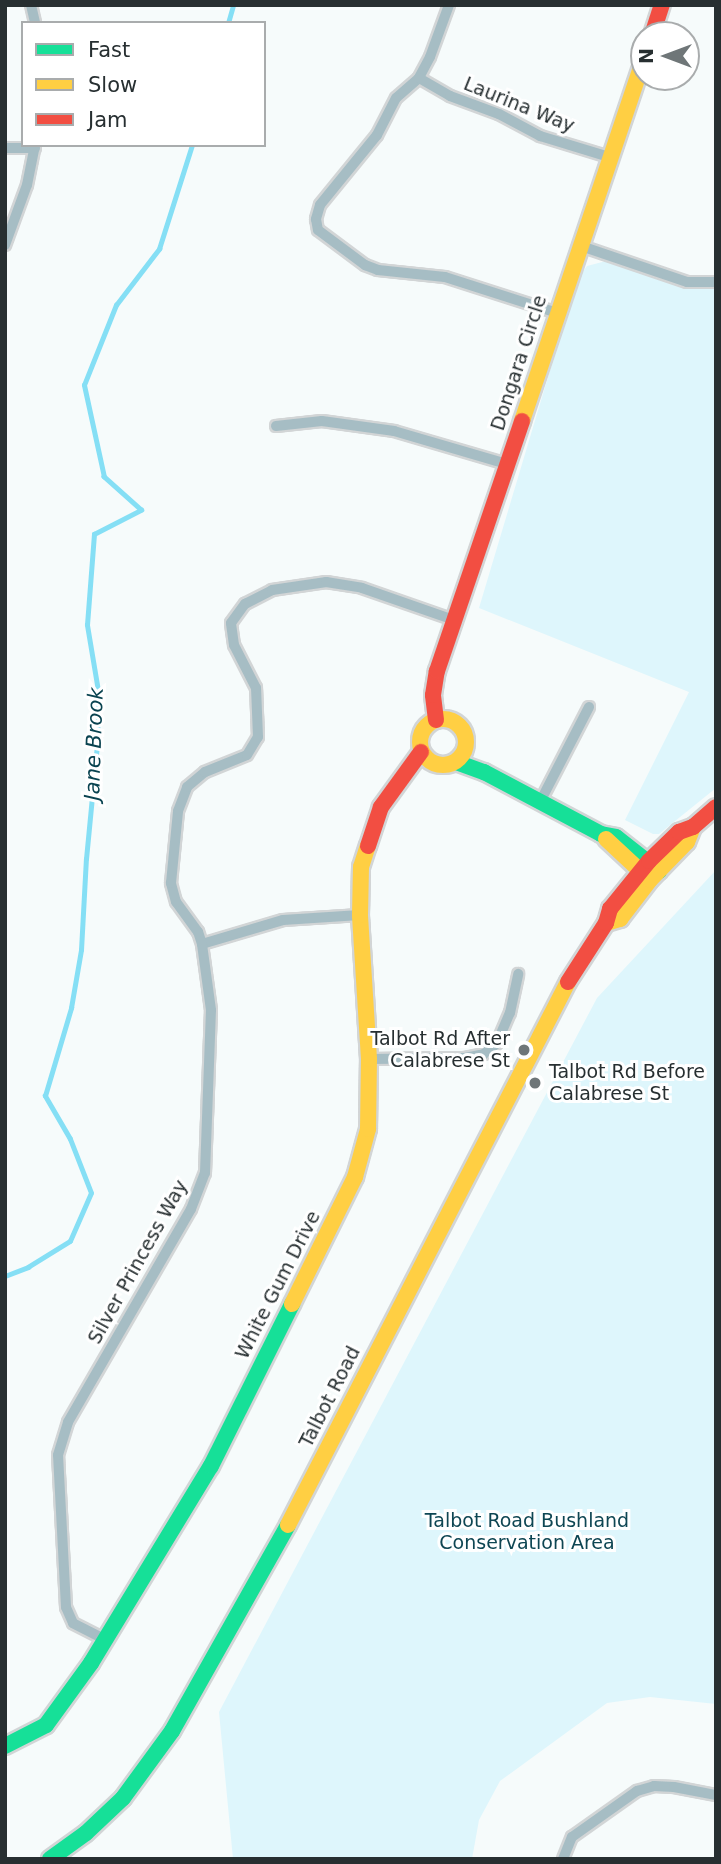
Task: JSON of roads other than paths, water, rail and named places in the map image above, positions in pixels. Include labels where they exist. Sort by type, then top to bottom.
[{"type":"street","points":[[449,5],[430,57],[419,78],[396,98],[377,135],[320,205],[316,219],[318,230],[328,240],[378,270],[445,277],[557,313]]},
{"type":"street","name":"Laurina Way","points":[[419,78],[450,96],[489,110],[540,136],[609,157]]},
{"type":"street","name":"Dongara Circle","points":[[443,720],[434,682],[632,91]]},
{"type":"street","points":[[5,148],[35,147],[27,185],[5,245]]},
{"type":"street","points":[[581,246],[687,282],[716,282]]},
{"type":"street","points":[[276,426],[322,421],[394,431],[508,464]]},
{"type":"street","name":"Silver Princess Way","points":[[106,1640],[74,1623],[66,1607],[58,1455],[68,1422],[191,1209],[205,1173],[212,1025],[202,944],[198,932],[172,892],[181,797],[195,778],[247,755],[258,737],[256,688],[231,634],[236,612],[244,604],[272,590],[327,582],[362,588],[454,620]]},
{"type":"street","points":[[540,802],[589,707]]},
{"type":"street","points":[[443,720],[464,731],[460,757],[441,766],[427,758],[421,733],[443,720]]},
{"type":"street","points":[[460,757],[601,834],[650,871]]},
{"type":"street","name":"White Gum Drive","points":[[5,1746],[46,1725],[106,1640],[211,1466],[355,1177],[368,1129],[369,1059],[360,915],[361,867],[381,807],[403,775],[427,758]]},
{"type":"street","name":"Talbot Road","points":[[50,1859],[86,1833],[123,1798],[156,1758],[276,1548],[554,1004],[606,923],[620,919],[650,871],[687,842],[693,827],[716,807]]},
{"type":"street","points":[[202,944],[283,920],[360,915]]},
{"type":"street","points":[[369,1059],[465,1058],[484,1054],[497,1043],[510,1013],[518,974]]},
{"type":"street","points":[[563,1859],[572,1837],[637,1791],[654,1786],[674,1787],[716,1795]]},
{"type":"waterway","name":"Jane Brook","points":[[229,21],[233,5]]},
{"type":"waterway","name":"Jane Brook","points":[[5,1276],[28,1267],[70,1241],[91,1193],[70,1139],[45,1096],[71,1008],[81,950],[97,745],[98,691],[87,625],[94,534],[141,510],[104,477],[84,385],[116,305],[159,249],[191,147]]},
{"type":"place","name":"Talbot Rd After Calabrese St","points":[[524,1050]]},
{"type":"place","name":"Talbot Rd Before Calabrese St","points":[[535,1083]]},
{"type":"park label","name":"Talbot Road Bushland Conservation Area","points":[[527,1532]]}]
